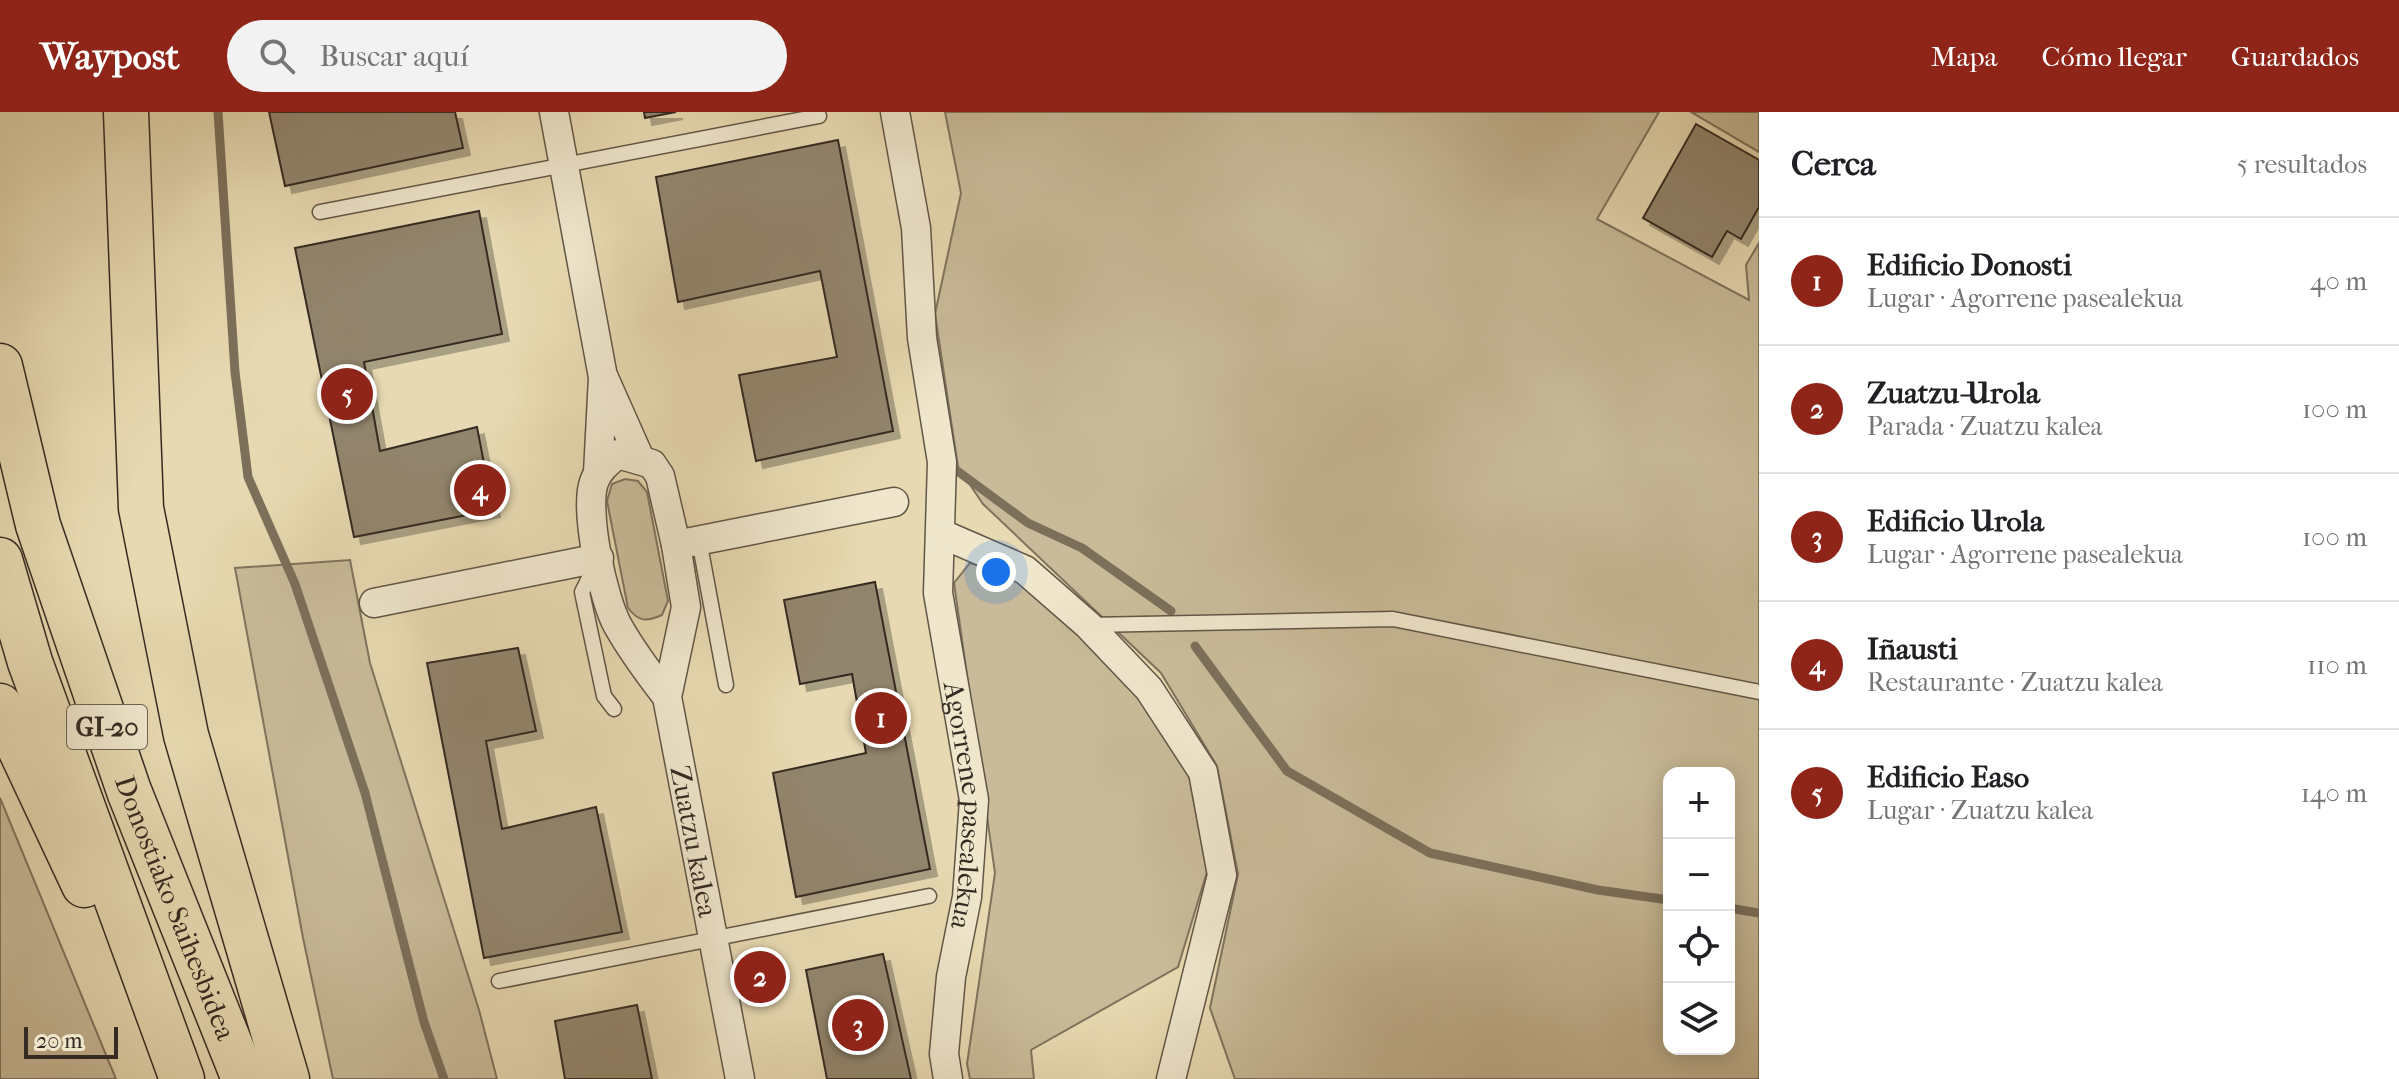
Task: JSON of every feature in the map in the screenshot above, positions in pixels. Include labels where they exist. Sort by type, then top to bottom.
[{"type":"highway","points":[[127,124],[141,508],[186,735],[287,1079]]},
{"type":"highway","name":"Donostiako Saihesbidea","points":[[0,366],[43,540],[129,791],[244,1079]]},
{"type":"highway","name":"Donostiako Saihesbidea","points":[[0,560],[30,662],[182,1079]]},
{"type":"highway","points":[[0,706],[175,1079]]},
{"type":"street","name":"Zuatzu kalea","points":[[554,112],[603,377],[598,473],[591,497],[599,558],[610,610],[667,697]]},
{"type":"street","name":"Agorrene pasealekua","points":[[895,112],[916,228],[922,338],[942,462],[938,593],[974,800],[967,897],[951,977],[944,1054],[948,1079]]},
{"type":"street","name":"Zuatzu kalea","points":[[603,377],[640,459],[652,464],[660,476],[688,542],[686,607],[681,618],[667,697],[740,1079]]},
{"type":"street","points":[[598,473],[618,454],[640,459]]},
{"type":"street","points":[[688,542],[894,502]]},
{"type":"street","points":[[942,534],[1025,570],[1088,625],[1149,689],[1203,772],[1222,875],[1171,1079]]},
{"type":"street","points":[[374,603],[599,558]]},
{"type":"street","points":[[619,627],[634,635],[655,637],[681,618]]},
{"type":"lane","points":[[320,212],[819,116]]},
{"type":"lane","points":[[688,542],[726,685]]},
{"type":"lane","points":[[599,558],[582,592],[604,696],[614,709]]},
{"type":"lane","points":[[1088,625],[1393,619],[1759,692]]},
{"type":"lane","points":[[499,981],[929,896]]},
{"type":"shaded area","points":[[945,112],[1659,112],[1597,219],[1749,300],[1746,265],[1759,243],[1759,1079],[1235,1079],[1210,1008],[1238,874],[1217,766],[1161,673],[983,504],[958,467],[935,314],[961,193]]},
{"type":"shaded area","points":[[1691,112],[1759,112],[1759,152]]},
{"type":"shaded area","points":[[625,479],[638,481],[647,492],[668,601],[662,615],[651,619],[639,618],[628,608],[607,501],[612,484]]},
{"type":"shaded area","points":[[350,560],[370,663],[479,1010],[497,1079],[333,1079],[303,938],[235,568]]},
{"type":"shaded area","points":[[970,563],[1022,579],[1138,693],[1188,770],[1207,872],[1178,967],[1031,1050],[1034,1079],[970,1079],[967,1064],[995,873],[954,583]]},
{"type":"shaded area","points":[[0,798],[116,1079],[0,1079]]},
{"type":"building","points":[[269,112],[455,112],[463,148],[285,186]]},
{"type":"building","points":[[644,112],[676,112],[645,118]]},
{"type":"building","points":[[1696,124],[1759,160],[1759,207],[1741,239],[1727,231],[1712,257],[1643,218]]},
{"type":"building","points":[[838,140],[893,431],[756,461],[739,375],[837,357],[820,271],[678,302],[656,177]]},
{"type":"building","points":[[479,211],[502,334],[364,362],[380,451],[477,427],[493,510],[354,537],[295,248]]},
{"type":"building","points":[[875,582],[930,869],[796,897],[773,773],[866,753],[852,674],[800,684],[784,600]]},
{"type":"building","points":[[518,648],[536,731],[486,741],[502,829],[596,807],[622,932],[484,958],[427,663]]},
{"type":"building","points":[[883,954],[911,1079],[827,1079],[806,970]]},
{"type":"building","points":[[637,1005],[652,1079],[565,1079],[555,1021]]},
{"type":"waterway","points":[[218,112],[235,372],[248,477],[295,584],[365,793],[424,1022],[444,1079]]},
{"type":"waterway","points":[[956,470],[1028,523],[1082,548],[1171,611]]},
{"type":"waterway","points":[[1195,646],[1287,771],[1430,853],[1598,890],[1663,899]]},
{"type":"waterway","points":[[1735,909],[1759,913]]},
{"type":"place","name":"Edificio Easo","points":[[347,394]]},
{"type":"place","name":"Iñausti","points":[[480,490]]},
{"type":"place","name":"Edificio Donosti","points":[[881,718]]},
{"type":"place","name":"Zuatzu-Urola","points":[[760,977]]},
{"type":"place","name":"Edificio Urola","points":[[858,1025]]}]
